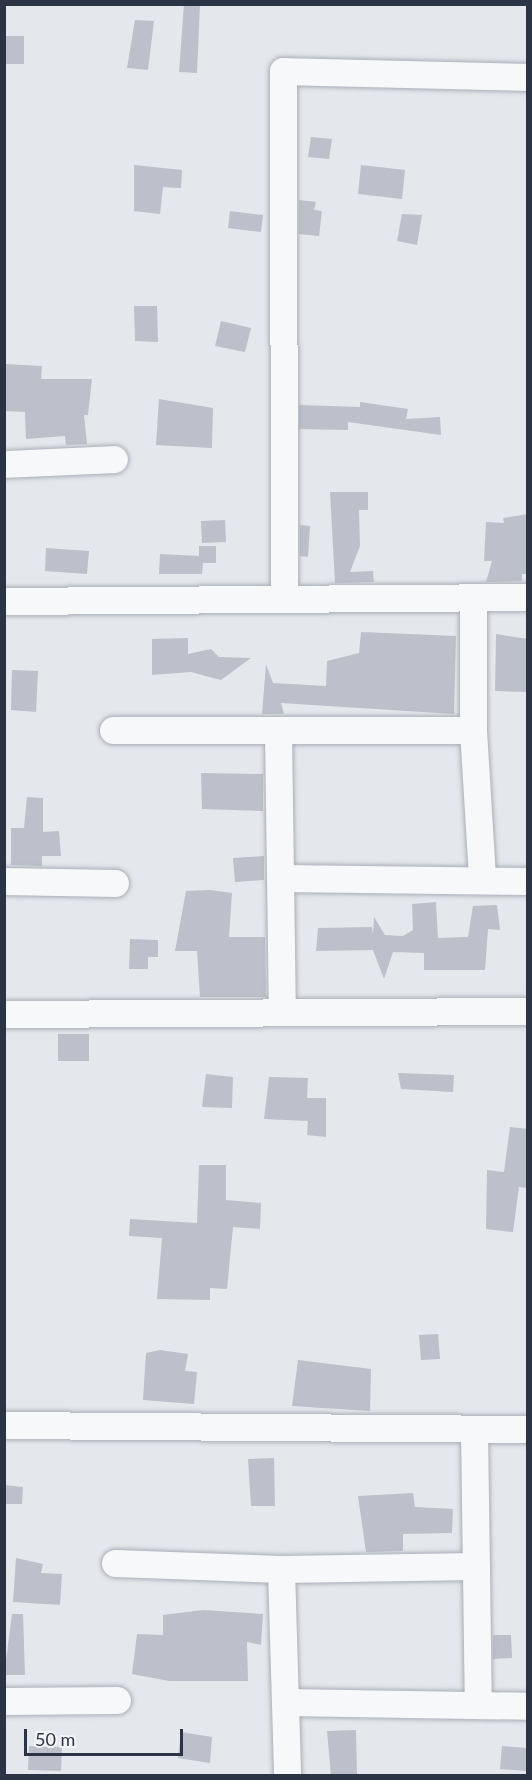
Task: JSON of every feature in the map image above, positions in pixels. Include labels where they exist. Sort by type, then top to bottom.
[{"type":"street","points":[[284,598],[283,71],[528,77]]},
{"type":"street","points":[[4,464],[114,459]]},
{"type":"street","points":[[473,597],[473,730],[482,879]]},
{"type":"street","points":[[4,601],[528,597]]},
{"type":"street","points":[[113,730],[278,732],[473,730]]},
{"type":"street","points":[[278,732],[282,1012]]},
{"type":"street","points":[[280,878],[528,881]]},
{"type":"street","points":[[4,881],[115,883]]},
{"type":"street","points":[[4,1014],[528,1011]]},
{"type":"street","points":[[4,1425],[528,1429]]},
{"type":"street","points":[[474,1430],[478,1705]]},
{"type":"street","points":[[115,1563],[281,1569],[476,1566]]},
{"type":"street","points":[[281,1569],[287,1776]]},
{"type":"street","points":[[4,1701],[117,1700]]},
{"type":"street","points":[[285,1702],[528,1706]]},
{"type":"building","points":[[184,4],[200,4],[197,73],[179,72]]},
{"type":"building","points":[[135,20],[154,21],[148,70],[127,68]]},
{"type":"building","points":[[4,36],[24,36],[24,64],[4,64]]},
{"type":"building","points":[[311,137],[332,139],[329,159],[308,157]]},
{"type":"building","points":[[134,165],[182,170],[181,188],[163,187],[160,214],[134,211]]},
{"type":"building","points":[[361,165],[405,170],[402,199],[358,194]]},
{"type":"building","points":[[299,200],[316,202],[314,210],[322,211],[319,236],[299,234]]},
{"type":"building","points":[[230,211],[263,215],[261,232],[228,228]]},
{"type":"building","points":[[402,214],[422,215],[417,245],[397,241]]},
{"type":"building","points":[[134,306],[157,306],[158,342],[135,341]]},
{"type":"building","points":[[221,321],[251,328],[245,352],[215,346]]},
{"type":"building","points":[[4,364],[42,366],[41,379],[92,379],[88,415],[84,415],[87,444],[66,445],[65,436],[26,439],[25,412],[4,411]]},
{"type":"building","points":[[159,399],[213,408],[212,448],[156,445]]},
{"type":"building","points":[[360,402],[408,409],[406,419],[440,417],[441,435],[348,422],[348,430],[299,429],[299,405],[360,407]]},
{"type":"building","points":[[330,492],[368,492],[368,510],[359,510],[360,546],[350,572],[373,571],[374,582],[335,583]]},
{"type":"building","points":[[528,514],[528,574],[522,574],[522,581],[486,582],[492,561],[484,561],[486,522],[504,523],[503,518]]},
{"type":"building","points":[[225,520],[226,542],[202,543],[201,521]]},
{"type":"building","points":[[300,525],[310,526],[308,557],[300,556]]},
{"type":"building","points":[[199,546],[216,546],[216,563],[203,563],[202,574],[159,574],[160,554],[199,556]]},
{"type":"building","points":[[46,548],[89,551],[87,574],[45,571]]},
{"type":"building","points":[[361,632],[456,636],[454,714],[281,703],[284,714],[262,714],[266,664],[273,683],[326,686],[327,661],[359,653]]},
{"type":"building","points":[[496,634],[528,639],[528,692],[495,691]]},
{"type":"building","points":[[188,638],[188,654],[211,649],[219,657],[251,658],[221,680],[191,672],[152,675],[152,639]]},
{"type":"building","points":[[12,670],[38,671],[36,712],[11,710]]},
{"type":"building","points":[[201,773],[263,774],[263,811],[202,809]]},
{"type":"building","points":[[27,797],[43,798],[43,832],[59,831],[61,856],[42,856],[42,866],[11,865],[11,828],[24,828]]},
{"type":"building","points":[[264,856],[264,880],[235,882],[233,858]]},
{"type":"building","points":[[210,890],[232,893],[229,937],[265,937],[266,997],[200,997],[197,951],[175,951],[186,891]]},
{"type":"building","points":[[436,902],[438,938],[468,937],[473,906],[497,905],[500,930],[488,929],[485,970],[424,970],[424,953],[393,952],[384,979],[373,950],[316,951],[318,928],[372,927],[373,935],[374,917],[385,935],[403,936],[413,930],[412,904]]},
{"type":"building","points":[[130,939],[158,940],[158,957],[148,957],[148,969],[129,969]]},
{"type":"building","points":[[58,1034],[89,1034],[89,1061],[58,1061]]},
{"type":"building","points":[[398,1073],[454,1075],[453,1092],[401,1089]]},
{"type":"building","points":[[206,1074],[233,1077],[232,1108],[202,1107]]},
{"type":"building","points":[[269,1077],[308,1078],[307,1098],[326,1098],[326,1137],[307,1135],[308,1121],[264,1119]]},
{"type":"building","points":[[510,1127],[528,1129],[528,1188],[519,1187],[513,1232],[486,1229],[487,1170],[504,1172]]},
{"type":"building","points":[[199,1165],[226,1165],[226,1200],[261,1203],[260,1229],[233,1227],[227,1289],[210,1288],[210,1300],[157,1299],[162,1238],[129,1236],[130,1219],[197,1223]]},
{"type":"building","points":[[438,1334],[440,1359],[421,1360],[419,1335]]},
{"type":"building","points":[[160,1350],[188,1354],[185,1371],[197,1372],[194,1404],[143,1400],[146,1353]]},
{"type":"building","points":[[298,1360],[371,1369],[370,1411],[292,1406]]},
{"type":"building","points":[[274,1458],[275,1506],[251,1506],[248,1459]]},
{"type":"building","points":[[4,1485],[23,1487],[22,1504],[4,1504]]},
{"type":"building","points":[[413,1493],[415,1507],[453,1509],[452,1533],[403,1534],[403,1551],[366,1552],[358,1496]]},
{"type":"building","points":[[16,1558],[43,1564],[41,1573],[62,1574],[60,1605],[13,1602]]},
{"type":"building","points":[[203,1610],[263,1614],[261,1645],[247,1642],[248,1681],[169,1681],[132,1674],[137,1634],[163,1635],[163,1615]]},
{"type":"building","points":[[12,1614],[23,1614],[25,1675],[4,1675]]},
{"type":"building","points":[[493,1635],[511,1635],[512,1658],[493,1659]]},
{"type":"building","points":[[356,1730],[357,1776],[331,1776],[327,1731]]},
{"type":"building","points":[[181,1732],[212,1737],[210,1763],[178,1758]]},
{"type":"building","points":[[29,1746],[62,1747],[61,1771],[28,1770]]},
{"type":"building","points":[[502,1746],[527,1748],[526,1771],[500,1769]]}]
